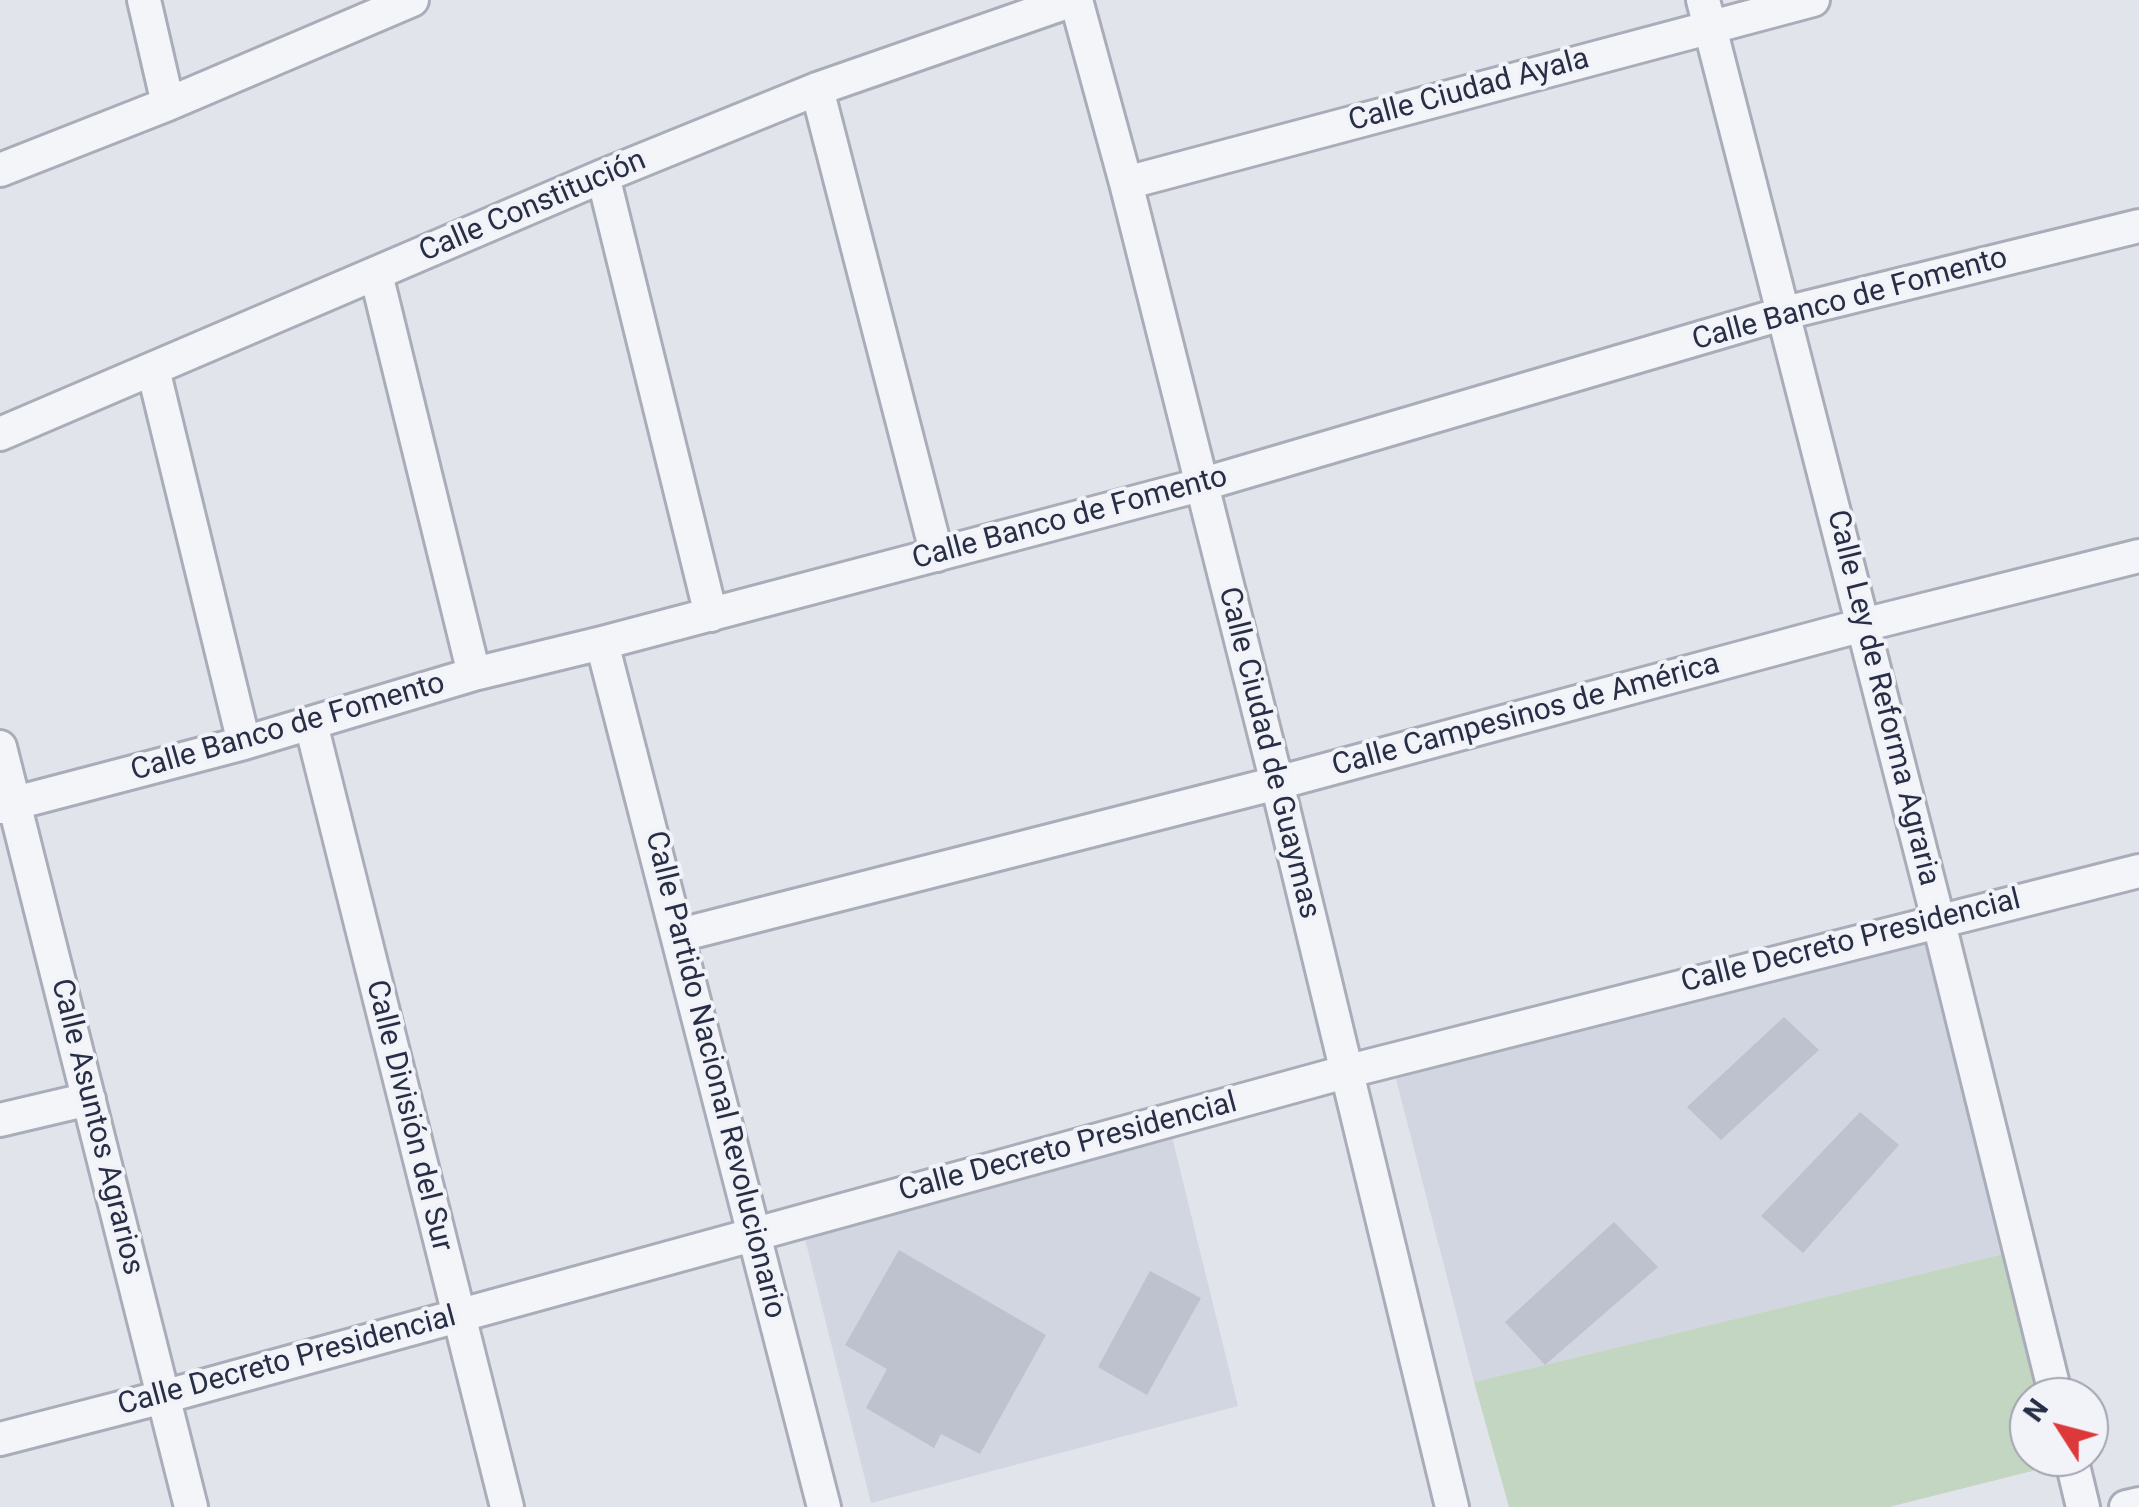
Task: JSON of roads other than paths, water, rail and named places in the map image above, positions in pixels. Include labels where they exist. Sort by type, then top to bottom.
[{"type":"street","points":[[144,0],[168,104]]},
{"type":"street","points":[[0,170],[168,104],[371,8],[412,0]]},
{"type":"street","name":"Calle Constitución","points":[[0,434],[603,176],[817,89],[1074,0]]},
{"type":"street","name":"Calle Ciudad de Guaymas","points":[[1074,0],[1126,182],[1277,783],[1452,1507]]},
{"type":"street","name":"Calle Ciudad Ayala","points":[[1126,182],[1706,14],[1813,0]]},
{"type":"street","name":"Calle Ley de Reforma Agraria","points":[[1706,14],[1785,313],[2051,1377]]},
{"type":"street","points":[[817,89],[937,554]]},
{"type":"street","points":[[603,176],[711,615]]},
{"type":"street","name":"Calle Banco de Fomento","points":[[8,805],[244,743],[474,674],[1200,485],[1785,313],[2139,226]]},
{"type":"street","points":[[376,274],[474,674]]},
{"type":"street","points":[[153,369],[244,743]]},
{"type":"street","name":"Calle Campesinos de América","points":[[680,935],[2139,556]]},
{"type":"street","name":"Calle Partido Nacional Revolucionario","points":[[602,643],[824,1507]]},
{"type":"street","name":"Calle División del Sur","points":[[311,724],[506,1507]]},
{"type":"street","name":"Calle Asuntos Agrarios","points":[[0,747],[8,805],[90,1098],[192,1507]]},
{"type":"street","name":"Calle Decreto Presidencial","points":[[0,1439],[1345,1072],[2139,870]]},
{"type":"street","points":[[0,1120],[90,1098]]},
{"type":"street","points":[[2075,1477],[2083,1507]]},
{"type":"street","points":[[2126,1507],[2139,1504]]}]
